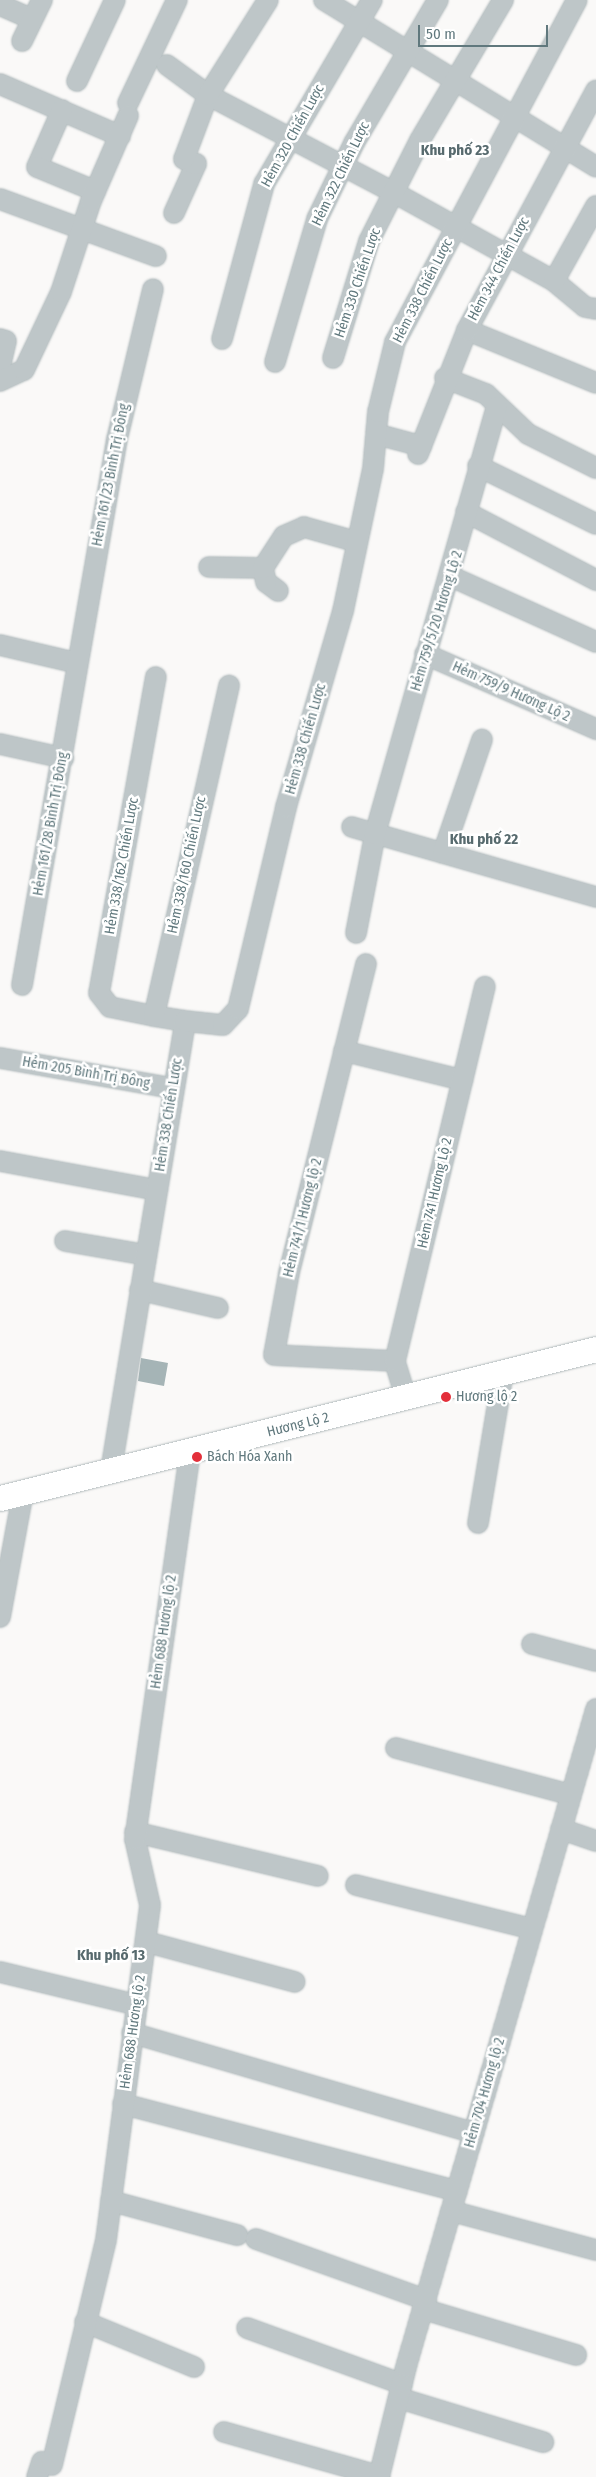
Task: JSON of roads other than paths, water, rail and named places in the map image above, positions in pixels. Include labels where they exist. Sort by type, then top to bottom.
[{"type":"main road","name":"Hương Lộ 2","points":[[11,1496],[596,1349]]},
{"type":"street","points":[[22,41],[42,0]]},
{"type":"street","points":[[77,81],[115,0]]},
{"type":"street","points":[[0,381],[24,370],[62,292],[95,191],[120,136],[128,109],[177,0]]},
{"type":"street","points":[[174,213],[196,164],[184,159],[208,96],[268,0]]},
{"type":"street","points":[[324,0],[357,23],[406,52],[456,78],[514,117],[566,146],[596,167]]},
{"type":"street","name":"Hẻm 320 Chiến Lược","points":[[222,339],[264,184],[372,0]]},
{"type":"street","name":"Hẻm 322 Chiến Lược","points":[[275,362],[316,219],[406,52],[438,0]]},
{"type":"street","name":"Hẻm 330 Chiến Lược","points":[[333,358],[369,241],[456,78],[503,0]]},
{"type":"street","name":"Hẻm 338 Chiến Lược","points":[[112,1470],[172,1088],[185,1021],[223,1025],[238,1009],[286,807],[343,612],[395,342],[577,0]]},
{"type":"street","points":[[0,5],[32,19]]},
{"type":"street","points":[[167,65],[208,96],[342,168],[394,192],[504,256],[554,281],[585,307],[596,309]]},
{"type":"street","points":[[0,84],[120,136]]},
{"type":"street","name":"Hẻm 344 Chiến Lược","points":[[376,434],[420,450],[446,378],[467,330],[504,256],[596,90]]},
{"type":"street","points":[[62,110],[38,167],[95,191]]},
{"type":"street","points":[[0,199],[84,227],[156,256]]},
{"type":"street","points":[[554,281],[596,206]]},
{"type":"street","name":"Hẻm 161/23 Bình Trị Đông","points":[[77,663],[116,438],[153,288]]},
{"type":"street","points":[[467,330],[596,382]]},
{"type":"street","points":[[0,339],[6,342],[0,367]]},
{"type":"street","points":[[446,378],[486,394],[497,407],[528,434],[596,468]]},
{"type":"street","name":"Hẻm 759/5/20 Hương Lộ 2","points":[[375,834],[425,654],[450,576],[478,466],[497,407]]},
{"type":"street","points":[[478,466],[596,524]]},
{"type":"street","points":[[466,512],[596,580]]},
{"type":"street","points":[[262,568],[284,536],[304,527],[357,542]]},
{"type":"street","points":[[209,567],[262,568]]},
{"type":"street","points":[[262,568],[266,582],[278,591]]},
{"type":"street","points":[[450,576],[596,642]]},
{"type":"street","points":[[0,646],[77,663]]},
{"type":"street","name":"Hẻm 759/9 Hương Lộ 2","points":[[425,654],[596,729]]},
{"type":"street","name":"Hẻm 161/28 Bình Trị Đông","points":[[22,985],[63,758],[77,663]]},
{"type":"street","name":"Hẻm 338/162 Chiến Lược","points":[[154,1016],[110,1006],[99,993],[156,677]]},
{"type":"street","name":"Hẻm 338/160 Chiến Lược","points":[[154,1016],[229,684]]},
{"type":"street","points":[[443,853],[482,740]]},
{"type":"street","points":[[0,744],[63,758]]},
{"type":"street","points":[[352,827],[596,897]]},
{"type":"street","points":[[356,933],[375,834]]},
{"type":"street","name":"Hẻm 741/1 Hương lộ 2","points":[[366,964],[289,1273],[274,1355],[395,1361]]},
{"type":"street","name":"Hẻm 741 Hương Lộ 2","points":[[406,1398],[395,1361],[485,987]]},
{"type":"street","points":[[154,1016],[185,1021]]},
{"type":"street","points":[[344,1051],[462,1080]]},
{"type":"street","name":"Hẻm 205 Bình Trị Đông","points":[[0,1058],[172,1088]]},
{"type":"street","points":[[0,1161],[157,1190]]},
{"type":"street","points":[[65,1241],[146,1255]]},
{"type":"street","points":[[140,1290],[218,1308]]},
{"type":"street","points":[[478,1524],[504,1373]]},
{"type":"street","name":"Hẻm 688 Hương lộ 2","points":[[37,2477],[42,2462],[52,2465],[106,2240],[132,2033],[147,1942],[150,1905],[135,1832],[190,1451]]},
{"type":"street","points":[[0,1617],[11,1496]]},
{"type":"street","points":[[532,1644],[596,1661]]},
{"type":"street","name":"Hẻm 704 Hương lộ 2","points":[[380,2476],[400,2391],[596,1709]]},
{"type":"street","points":[[396,1748],[571,1795]]},
{"type":"street","points":[[561,1830],[596,1841]]},
{"type":"street","points":[[135,1832],[318,1876]]},
{"type":"street","points":[[356,1885],[532,1929]]},
{"type":"street","points":[[147,1942],[295,1982]]},
{"type":"street","points":[[0,1973],[137,2005]]},
{"type":"street","points":[[132,2033],[474,2133]]},
{"type":"street","points":[[123,2104],[457,2192]]},
{"type":"street","points":[[111,2201],[246,2237],[425,2304],[576,2355]]},
{"type":"street","points":[[451,2211],[596,2250]]},
{"type":"street","points":[[85,2322],[194,2367]]},
{"type":"street","points":[[247,2328],[400,2391],[543,2442]]},
{"type":"street","points":[[224,2432],[380,2476]]},
{"type":"place","name":"Hương lộ 2","points":[[446,1397]]},
{"type":"place","name":"Bách Hóa Xanh","points":[[197,1457]]},
{"type":"district","name":"Khu phố 23","points":[[455,151]]},
{"type":"district","name":"Khu phố 22","points":[[484,840]]},
{"type":"district","name":"Khu phố 13","points":[[111,1956]]}]
